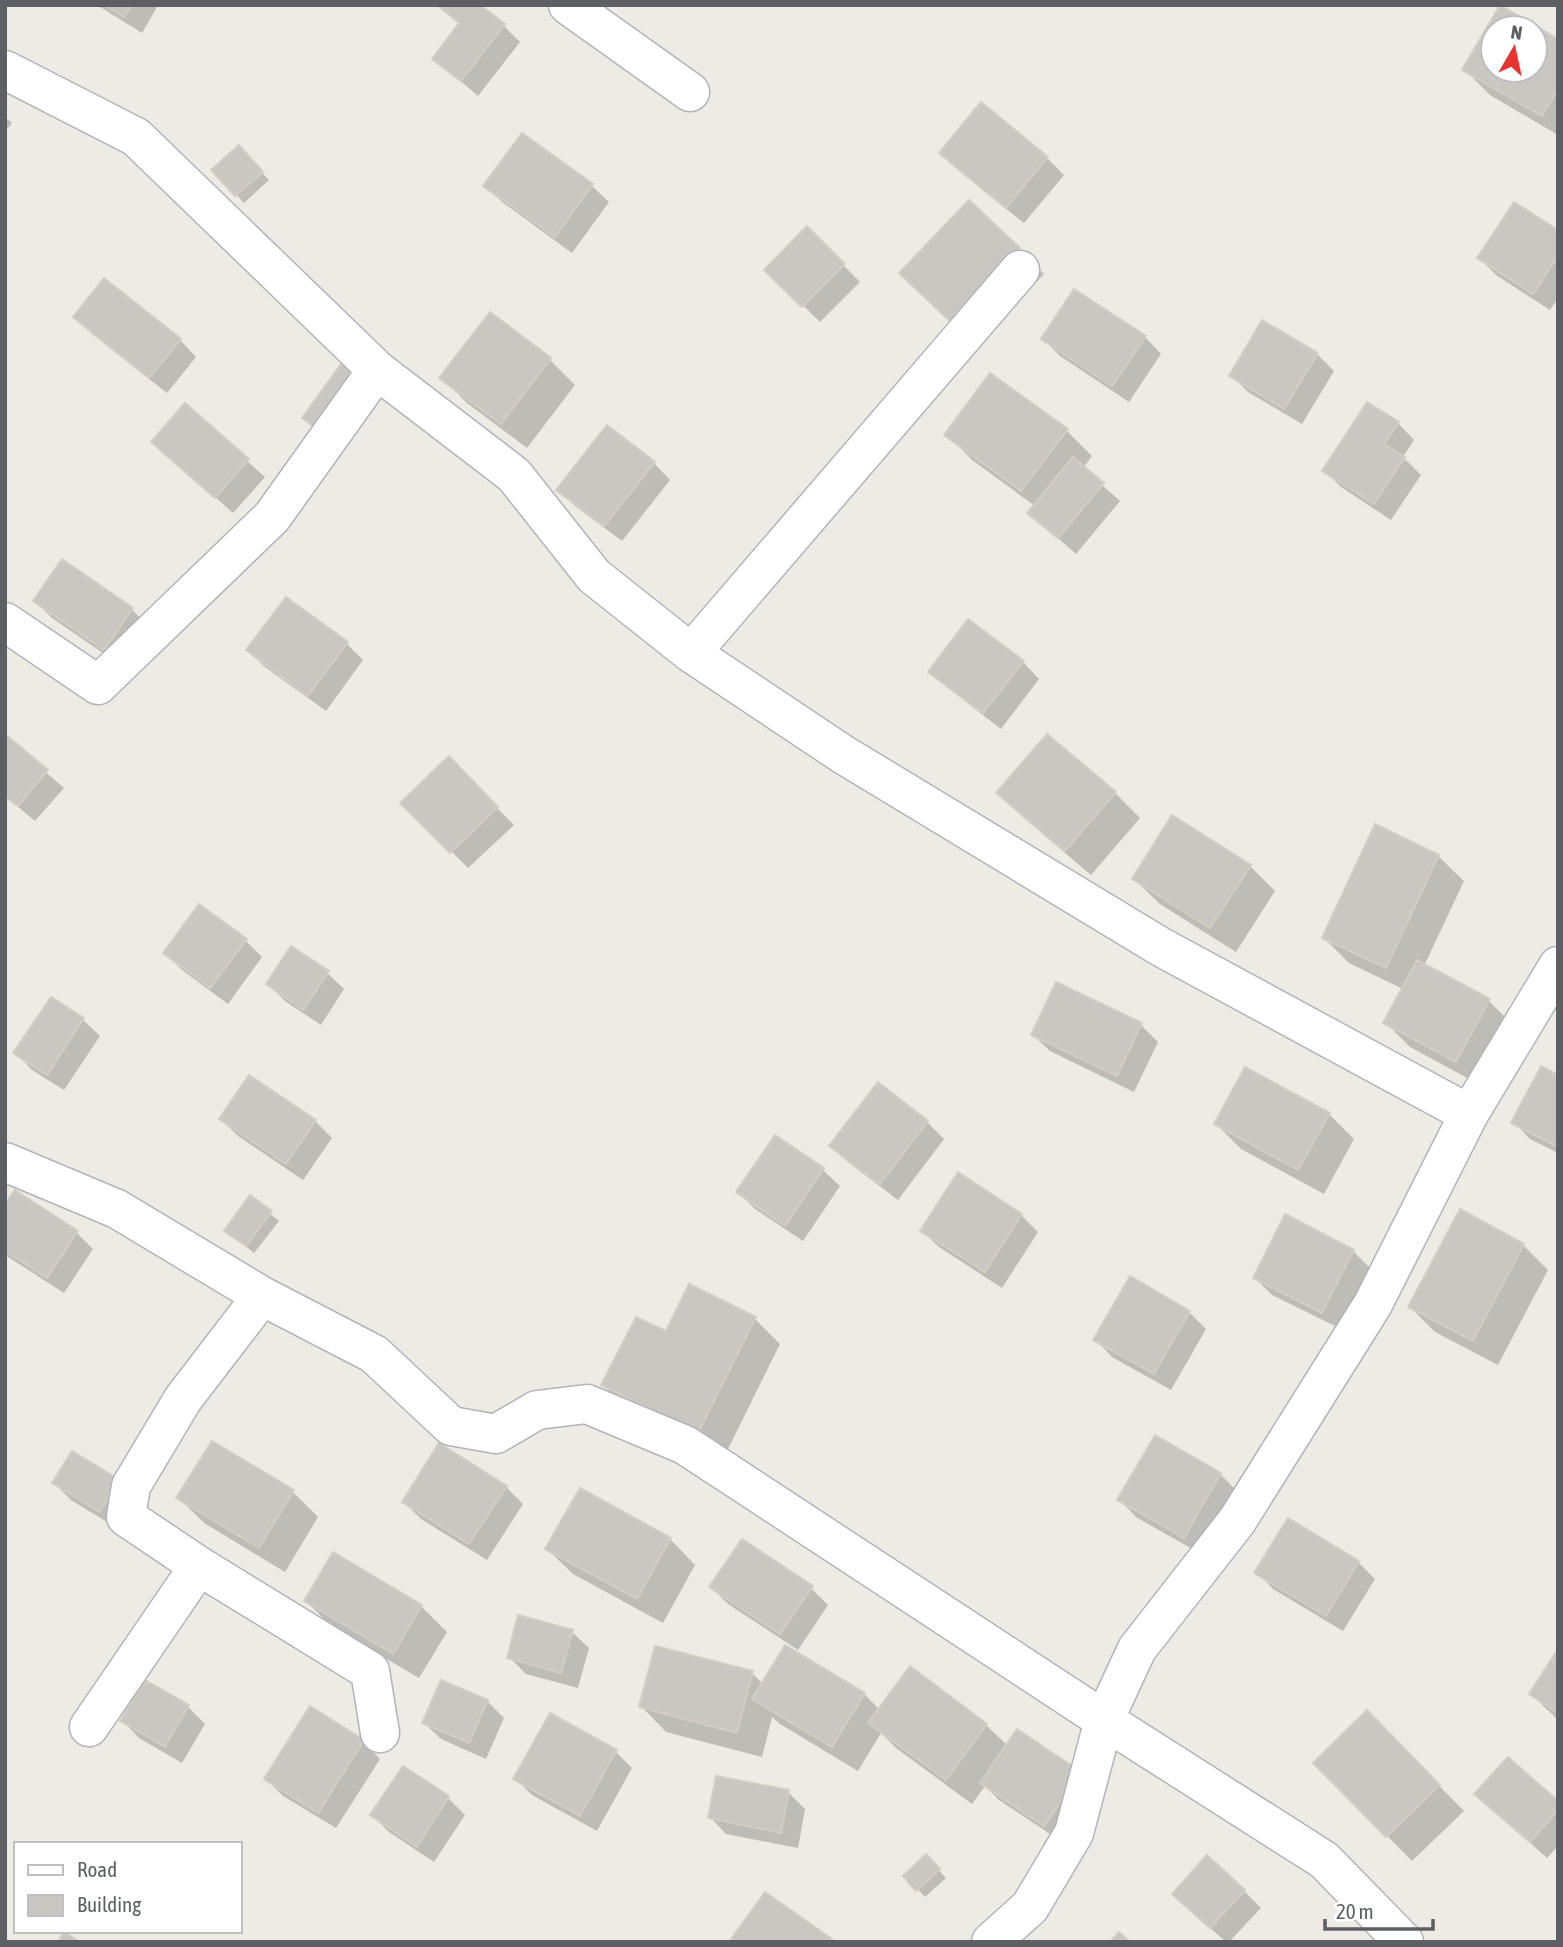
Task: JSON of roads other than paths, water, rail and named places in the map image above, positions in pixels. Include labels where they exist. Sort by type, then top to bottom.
[{"type":"street","points":[[568,5],[690,92]]},
{"type":"street","points":[[5,70],[136,137],[377,370],[514,475],[594,576],[691,653],[844,755],[1161,947],[1469,1114]]},
{"type":"street","points":[[691,653],[1020,270]]},
{"type":"street","points":[[5,622],[98,685],[272,517],[377,370]]},
{"type":"street","points":[[991,1942],[1030,1907],[1074,1833],[1104,1720],[1137,1649],[1237,1521],[1373,1304],[1469,1114],[1558,966]]},
{"type":"street","points":[[5,1163],[117,1209],[261,1296],[374,1354],[451,1426],[496,1434],[537,1410],[587,1404],[685,1445],[1104,1720],[1324,1860],[1404,1942]]},
{"type":"street","points":[[261,1296],[183,1399],[131,1486],[126,1517],[199,1566],[370,1671],[380,1732]]},
{"type":"street","points":[[89,1727],[199,1566]]}]
